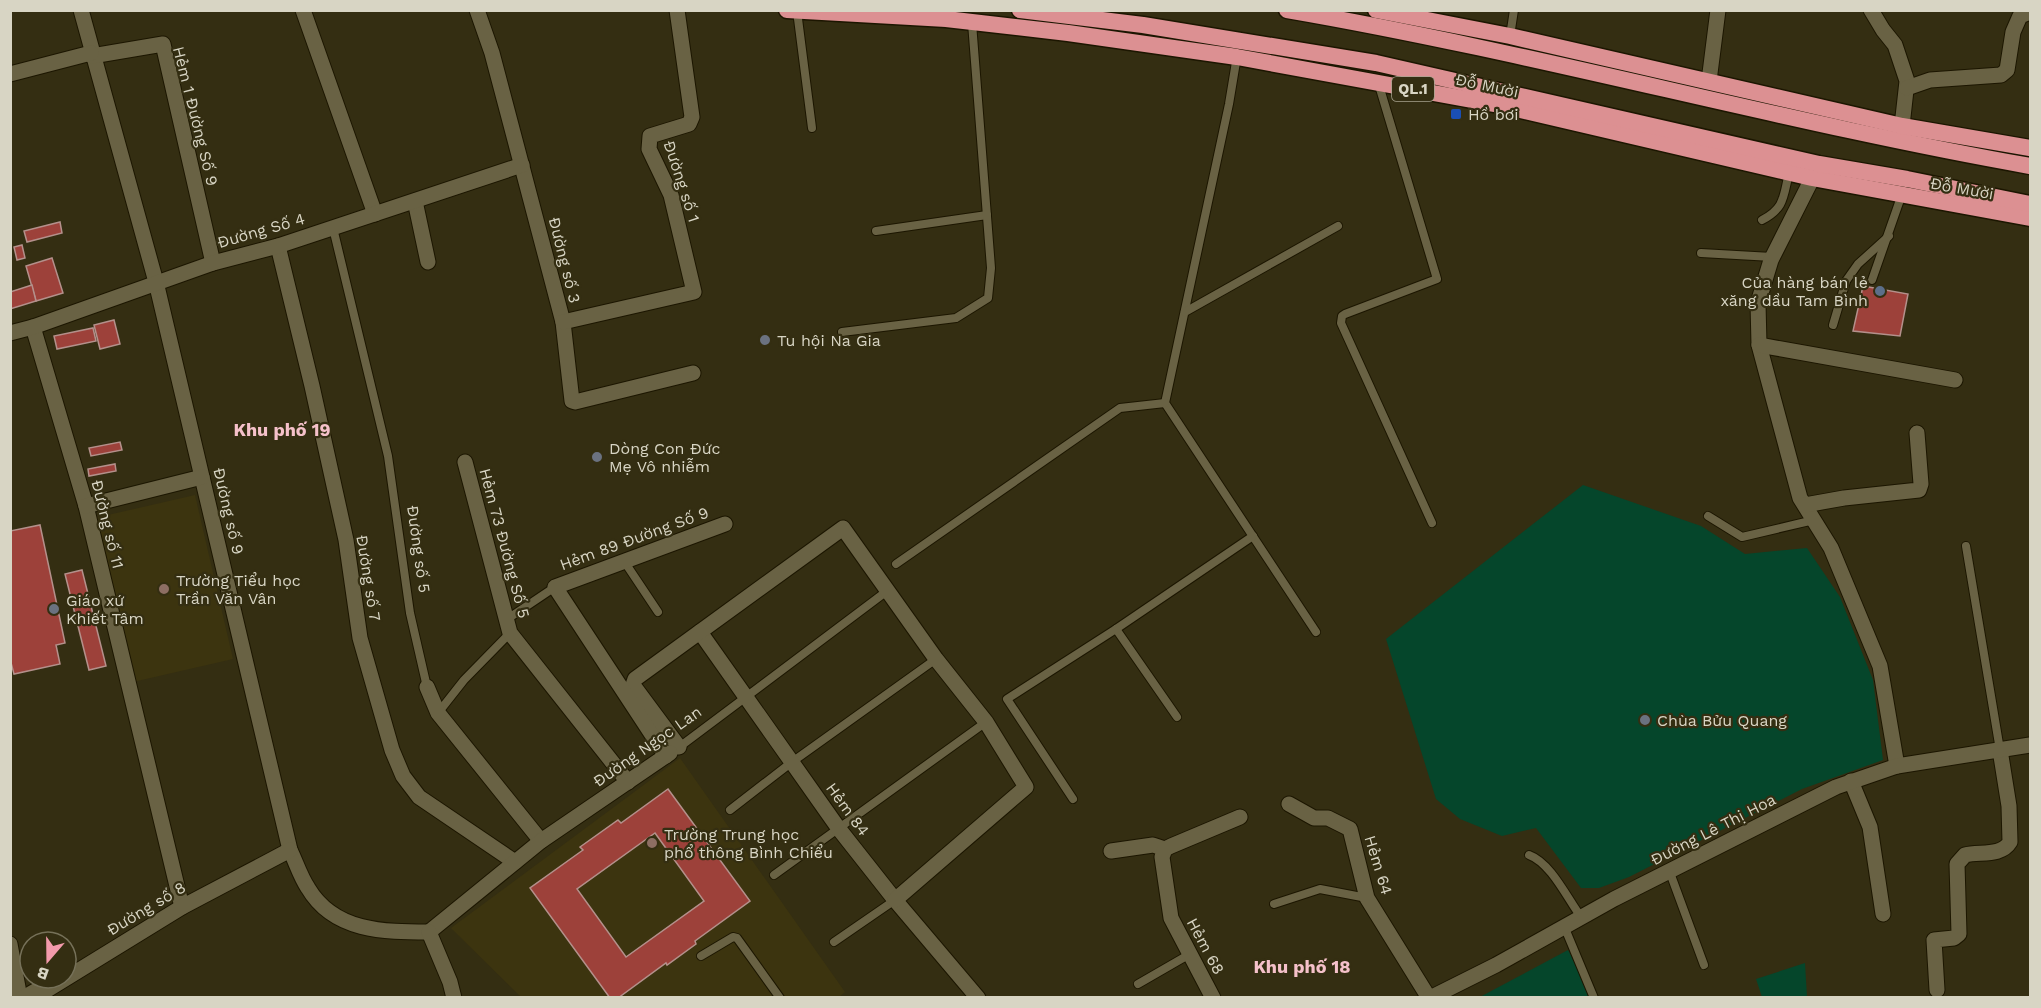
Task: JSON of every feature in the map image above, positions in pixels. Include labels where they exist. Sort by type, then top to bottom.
[{"type":"highway","name":"Đỗ Mười","points":[[787,10],[946,19],[1376,63],[1816,171],[1905,187],[2031,204]]},
{"type":"highway","name":"Đỗ Mười","points":[[1020,10],[1143,25],[1378,82],[1499,105],[1789,173],[1816,171]]},
{"type":"highway","name":"Đỗ Mười","points":[[1287,10],[1505,52],[1891,141],[2031,166]]},
{"type":"highway","points":[[1376,10],[1510,36],[1902,126],[2031,148]]},
{"type":"highway","name":"Đỗ Mười","points":[[1905,187],[1987,210],[2031,218]]},
{"type":"highway","points":[[1987,210],[2007,200]]},
{"type":"street","name":"Đường số 9","points":[[81,10],[156,282],[290,850],[308,889],[338,919],[383,932],[429,932]]},
{"type":"street","points":[[303,10],[375,214]]},
{"type":"street","name":"Đường số 3","points":[[477,10],[492,53],[563,322],[573,402],[693,374]]},
{"type":"street","name":"Đường số 1","points":[[563,322],[694,292],[671,195],[650,149],[650,136],[689,124],[692,117],[677,10]]},
{"type":"street","points":[[1709,81],[1718,10]]},
{"type":"street","points":[[1871,10],[1895,45],[1907,81],[1902,126]]},
{"type":"street","points":[[1907,88],[1930,80],[2001,75],[2007,70],[2013,32],[2020,16],[2031,12]]},
{"type":"street","name":"Hẻm 1 Đường Số 9","points":[[92,54],[163,44],[213,263]]},
{"type":"street","points":[[10,74],[92,54]]},
{"type":"street","name":"Đường Số 4","points":[[10,333],[33,327],[213,263],[278,246],[522,165]]},
{"type":"street","points":[[1816,171],[1772,257],[1758,303],[1759,345],[1800,498],[1831,548],[1881,666],[1897,766]]},
{"type":"street","points":[[415,201],[428,262]]},
{"type":"street","name":"Đường số 7","points":[[278,246],[346,540],[360,638],[392,750],[403,776],[419,796],[515,862]]},
{"type":"street","name":"Đường số 11","points":[[33,327],[86,506],[182,906]]},
{"type":"street","points":[[1759,345],[1955,380]]},
{"type":"street","points":[[1804,505],[1919,490],[1921,484],[1917,433]]},
{"type":"street","name":"Hẻm 73 Đường Số 5","points":[[465,462],[508,626]]},
{"type":"street","points":[[86,506],[202,477]]},
{"type":"street","name":"Hẻm 89 Đường Số 9","points":[[555,587],[725,524]]},
{"type":"street","points":[[672,752],[633,682],[843,528],[936,659],[986,722],[1026,787],[895,900]]},
{"type":"street","points":[[555,587],[672,752]]},
{"type":"street","points":[[508,626],[628,782]]},
{"type":"street","name":"Hẻm 84","points":[[700,632],[839,829],[895,900],[978,998]]},
{"type":"street","name":"Đường số 5","points":[[427,687],[438,713],[541,841]]},
{"type":"street","name":"Đường Lê Thị Hoa","points":[[1430,998],[1496,965],[1670,870],[1836,787],[1897,766],[2031,745]]},
{"type":"street","points":[[1937,990],[1934,940],[1954,938],[1959,934],[1957,864],[1965,855],[2000,850],[2010,842],[2009,806],[2000,750]]},
{"type":"street","name":"Đường Ngọc Lan","points":[[429,932],[541,841],[672,752]]},
{"type":"street","points":[[1851,781],[1870,827],[1883,914]]},
{"type":"street","name":"Hẻm 64","points":[[1289,804],[1314,818],[1328,818],[1350,829],[1367,897],[1430,998]]},
{"type":"street","points":[[1111,851],[1153,845],[1166,849],[1240,817]]},
{"type":"street","name":"Hẻm 68","points":[[1166,849],[1162,861],[1171,918],[1213,998]]},
{"type":"street","name":"Đường số 8","points":[[22,998],[37,990],[47,990],[182,906],[290,850]]},
{"type":"street","points":[[429,932],[455,997]]},
{"type":"street","points":[[10,944],[22,998]]},
{"type":"lane","points":[[1510,36],[1514,10]]},
{"type":"lane","points":[[797,11],[812,128]]},
{"type":"lane","points":[[842,332],[956,318],[988,297],[991,268],[972,23]]},
{"type":"lane","points":[[1239,49],[1165,403],[1316,632]]},
{"type":"lane","points":[[1378,82],[1437,279],[1345,314],[1342,316],[1341,323],[1432,523]]},
{"type":"lane","points":[[1762,220],[1774,214],[1782,205],[1789,173]]},
{"type":"lane","points":[[1872,280],[1905,187]]},
{"type":"lane","points":[[876,231],[987,215]]},
{"type":"lane","points":[[1185,312],[1338,226]]},
{"type":"lane","name":"Đường số 5","points":[[333,228],[388,456],[410,613],[427,687]]},
{"type":"lane","points":[[1833,325],[1846,282],[1858,264],[1889,236]]},
{"type":"lane","points":[[1701,253],[1772,257]]},
{"type":"lane","points":[[896,564],[1120,408],[1165,403]]},
{"type":"lane","points":[[1708,516],[1742,537],[1814,520]]},
{"type":"lane","points":[[1073,799],[1007,699],[1116,629],[1253,536]]},
{"type":"lane","points":[[1966,546],[2000,750]]},
{"type":"lane","points":[[624,561],[658,612]]},
{"type":"lane","points":[[438,713],[508,626],[555,587]]},
{"type":"lane","name":"Đường Ngọc Lan","points":[[672,752],[887,591]]},
{"type":"lane","points":[[1116,629],[1177,717]]},
{"type":"lane","points":[[730,810],[792,762],[936,659]]},
{"type":"lane","points":[[774,875],[986,722]]},
{"type":"lane","points":[[1529,855],[1538,858],[1547,867],[1581,917]]},
{"type":"lane","points":[[1670,870],[1704,965]]},
{"type":"lane","points":[[1274,904],[1320,889],[1367,897]]},
{"type":"lane","points":[[834,942],[895,900]]},
{"type":"lane","points":[[1564,926],[1594,998]]},
{"type":"lane","points":[[701,956],[733,937],[737,938],[780,998]]},
{"type":"lane","points":[[1138,984],[1190,954]]},
{"type":"shaded area","name":"Trường Tiểu học Trần Văn Vân","points":[[195,495],[233,659],[133,682],[95,518]]},
{"type":"shaded area","name":"Trường Trung học phổ thông Bình Chiểu","points":[[680,758],[845,992],[838,998],[521,997],[451,928]]},
{"type":"green space","name":"Chùa Bửu Quang","points":[[1583,485],[1701,526],[1745,554],[1807,548],[1840,597],[1873,680],[1883,760],[1802,789],[1629,877],[1599,888],[1581,888],[1536,828],[1502,836],[1460,819],[1436,799],[1386,639]]},
{"type":"green space","points":[[1568,950],[1594,997],[1478,998]]},
{"type":"green space","points":[[1805,963],[1807,997],[1762,997],[1756,979]]},
{"type":"building","points":[[60,222],[62,233],[27,242],[24,231]]},
{"type":"building","points":[[22,245],[25,258],[17,260],[14,247]]},
{"type":"building","points":[[52,258],[63,293],[36,301],[26,266]]},
{"type":"building","points":[[32,285],[36,301],[10,309],[10,292]]},
{"type":"building","points":[[1863,286],[1908,294],[1900,336],[1853,331]]},
{"type":"building","points":[[114,320],[120,344],[100,349],[94,325]]},
{"type":"building","points":[[93,328],[96,341],[57,349],[54,336]]},
{"type":"building","points":[[120,442],[122,450],[91,456],[89,448]]},
{"type":"building","points":[[115,464],[116,471],[89,476],[88,469]]},
{"type":"building","points":[[40,525],[65,643],[56,645],[60,664],[14,674],[10,659],[10,531]]},
{"type":"building","points":[[82,570],[106,666],[89,670],[65,574]]},
{"type":"building","points":[[668,789],[750,901],[695,941],[696,944],[667,965],[666,963],[618,998],[610,998],[530,888],[583,850],[580,847],[618,820],[621,823]],"holes":[[[655,833],[704,901],[626,957],[577,889]]]},
{"type":"place","name":"Hồ bơi","points":[[1456,114]]},
{"type":"place","name":"Của hàng bán lẻ xăng dầu Tam Bình","points":[[1880,291]]},
{"type":"place","name":"Tu hội Na Gia","points":[[765,340]]},
{"type":"place","name":"Dòng Con Đức Mẹ Vô nhiễm","points":[[597,457]]},
{"type":"place","name":"Trường Tiểu học Trần Văn Vân","points":[[164,589]]},
{"type":"place","name":"Giáo xứ Khiết Tâm","points":[[54,609]]},
{"type":"place","name":"Chùa Bửu Quang","points":[[1645,720]]},
{"type":"place","name":"Trường Trung học phổ thông Bình Chiểu","points":[[652,843]]},
{"type":"district","name":"Khu phố 19","points":[[282,430]]},
{"type":"district","name":"Khu phố 18","points":[[1302,967]]}]
